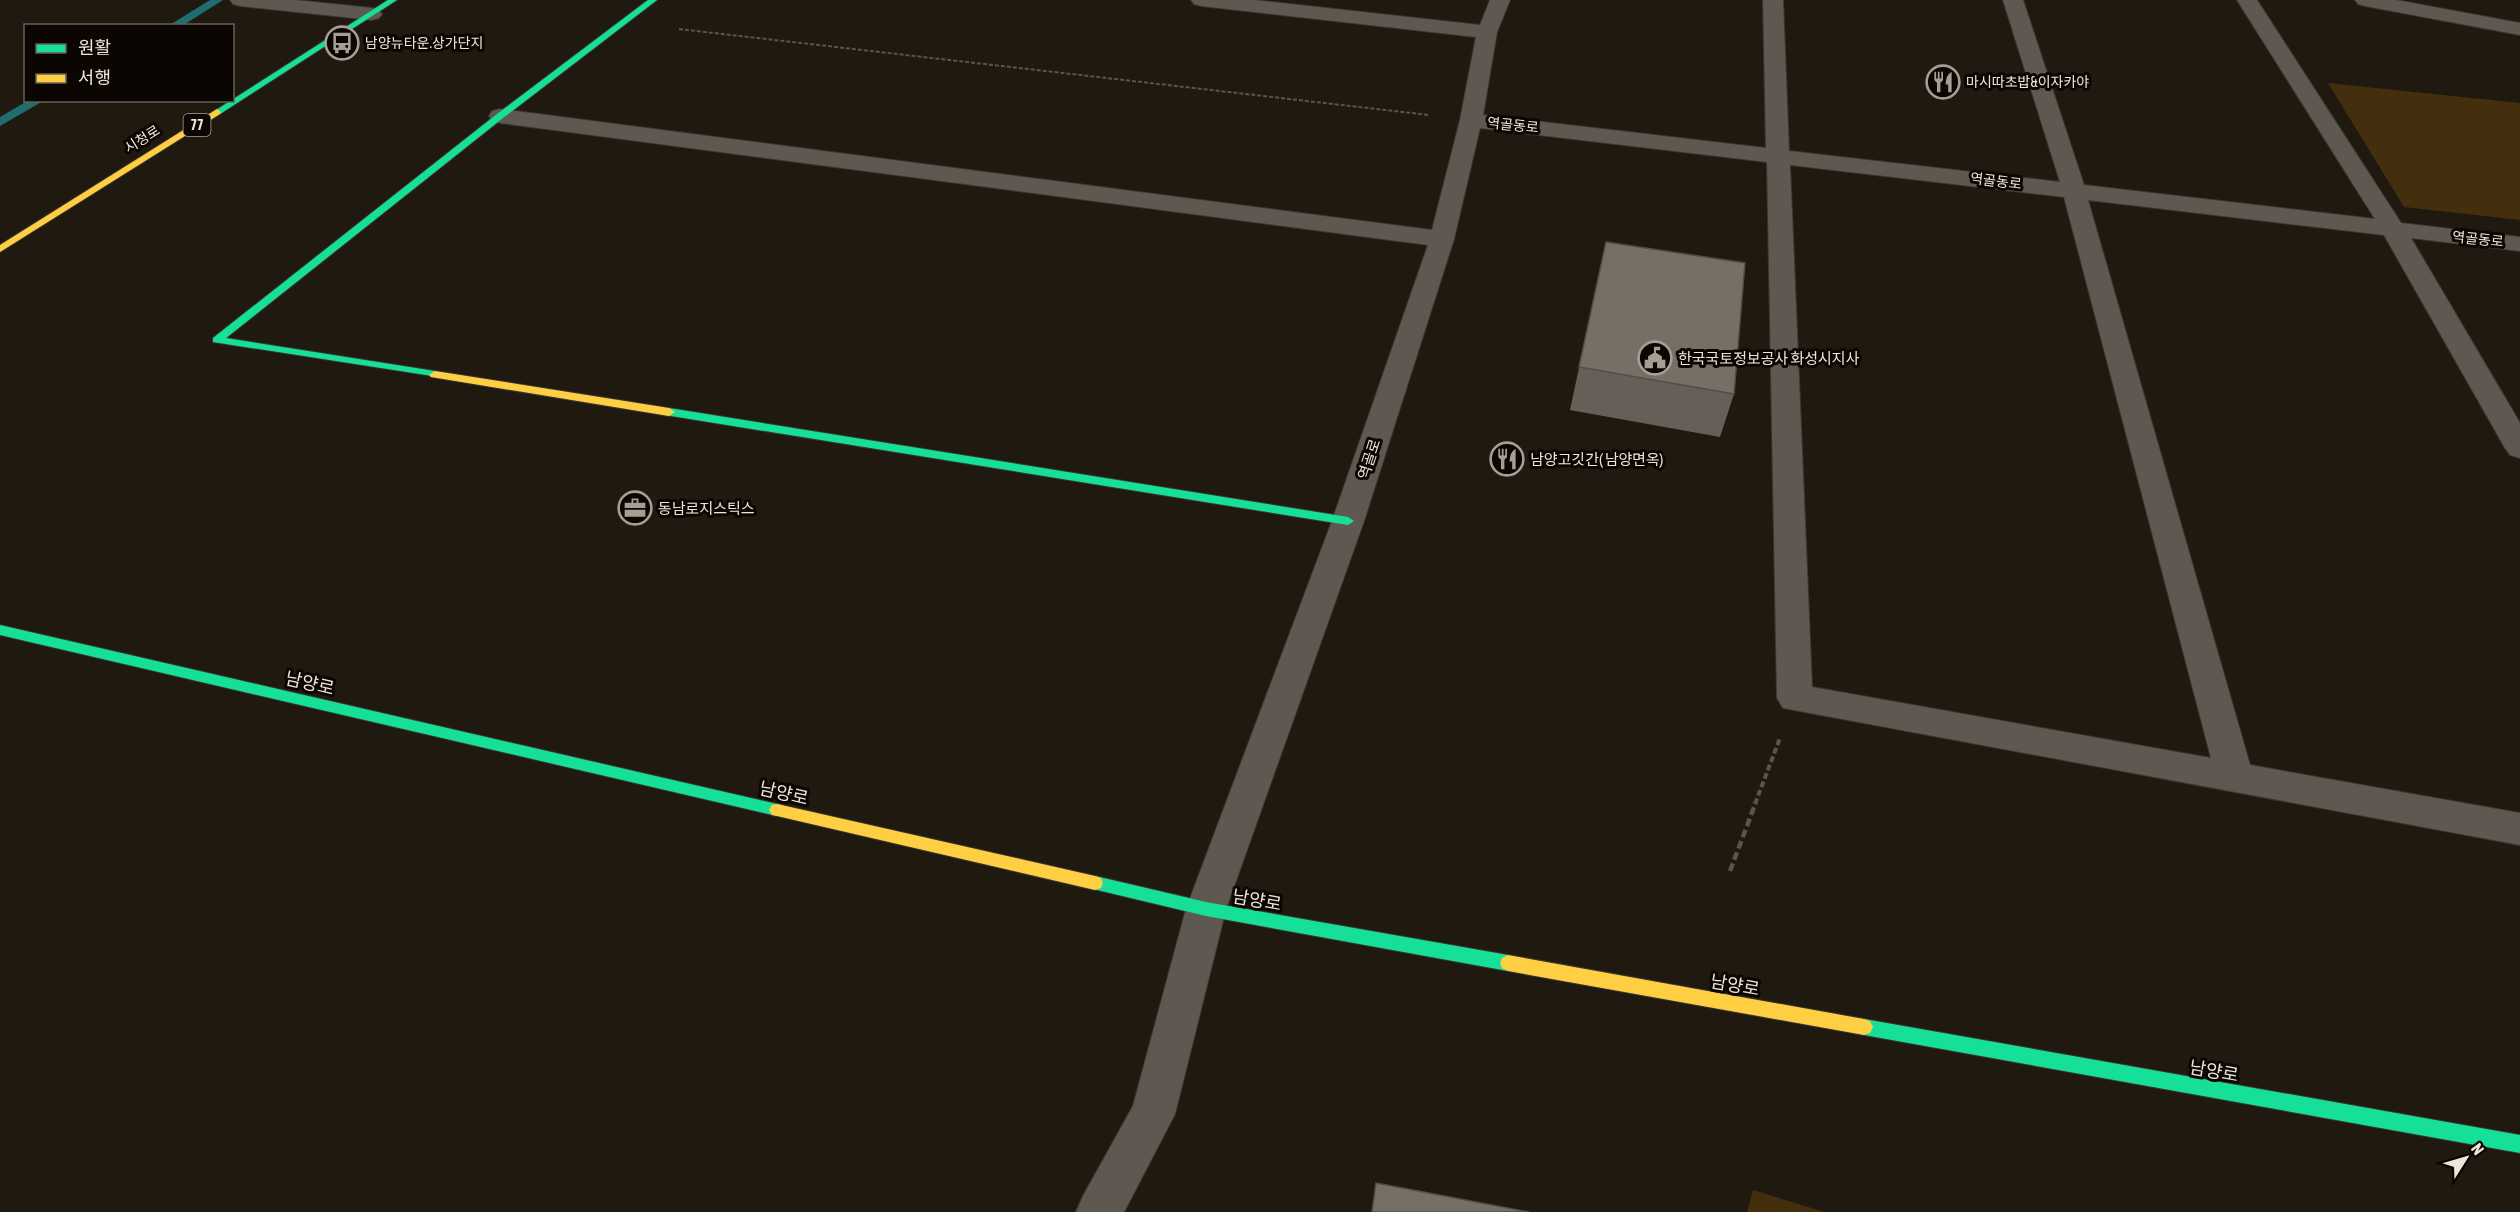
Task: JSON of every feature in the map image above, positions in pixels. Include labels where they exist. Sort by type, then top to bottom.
[{"type":"main road","name":"시청로","points":[[234,101],[393,0]]},
{"type":"main road","points":[[653,0],[500,116],[217,340],[1348,520]]},
{"type":"main road","name":"시청로","points":[[0,249],[233,102]]},
{"type":"main road","name":"남양로","points":[[0,630],[1206,909],[2520,1144]]},
{"type":"street","points":[[240,0],[372,14]]},
{"type":"street","points":[[1201,0],[1487,32]]},
{"type":"street","name":"역골로","points":[[1099,1212],[1153,1114],[1206,909],[1348,520],[1442,239],[1471,120],[1487,32],[1500,0]]},
{"type":"street","points":[[1773,0],[1776,154],[1795,698],[2520,829]]},
{"type":"street","points":[[2013,0],[2074,191],[2235,778]]},
{"type":"street","points":[[2247,0],[2393,229],[2520,448]]},
{"type":"street","points":[[2365,0],[2520,29]]},
{"type":"street","points":[[2506,8],[2520,24]]},
{"type":"street","points":[[500,116],[1442,239]]},
{"type":"street","name":"역골동로","points":[[1471,120],[1776,154],[2520,244]]},
{"type":"path","points":[[625,23],[1471,120]]},
{"type":"path","points":[[1730,871],[1795,698]]},
{"type":"shaded area","points":[[2328,83],[2520,103],[2520,220],[2404,207]]},
{"type":"shaded area","points":[[1753,1190],[1825,1212],[1747,1212]]},
{"type":"building","name":"한국국토정보공사 화성시지사","points":[[1606,242],[1745,263],[1734,394],[1579,367]]},
{"type":"building","points":[[1376,1183],[1529,1212],[1372,1212]]},
{"type":"waterway","points":[[176,24],[218,0]]},
{"type":"waterway","points":[[0,122],[35,102]]},
{"type":"traffic: fast","points":[[234,101],[393,0]]},
{"type":"traffic: fast","points":[[435,375],[217,340],[500,116],[653,0]]},
{"type":"traffic: fast","points":[[217,112],[233,102]]},
{"type":"traffic: fast","points":[[669,412],[1348,521]]},
{"type":"traffic: fast","points":[[0,630],[777,810]]},
{"type":"traffic: fast","points":[[1095,883],[1206,909],[1508,963]]},
{"type":"traffic: fast","points":[[1864,1027],[2520,1144]]},
{"type":"traffic: slow","points":[[0,249],[217,112]]},
{"type":"traffic: slow","points":[[435,375],[669,412]]},
{"type":"traffic: slow","points":[[777,810],[1095,883]]},
{"type":"traffic: slow","points":[[1508,963],[1864,1027]]},
{"type":"place","name":"남양뉴타운.상가단지","points":[[342,43]]},
{"type":"place","name":"마시따초밥&이자카야","points":[[1943,82]]},
{"type":"place","name":"한국국토정보공사 화성시지사","points":[[1655,358]]},
{"type":"place","name":"남양고깃간( 남양면옥)","points":[[1507,459]]},
{"type":"place","name":"동남로지스틱스","points":[[635,508]]}]
